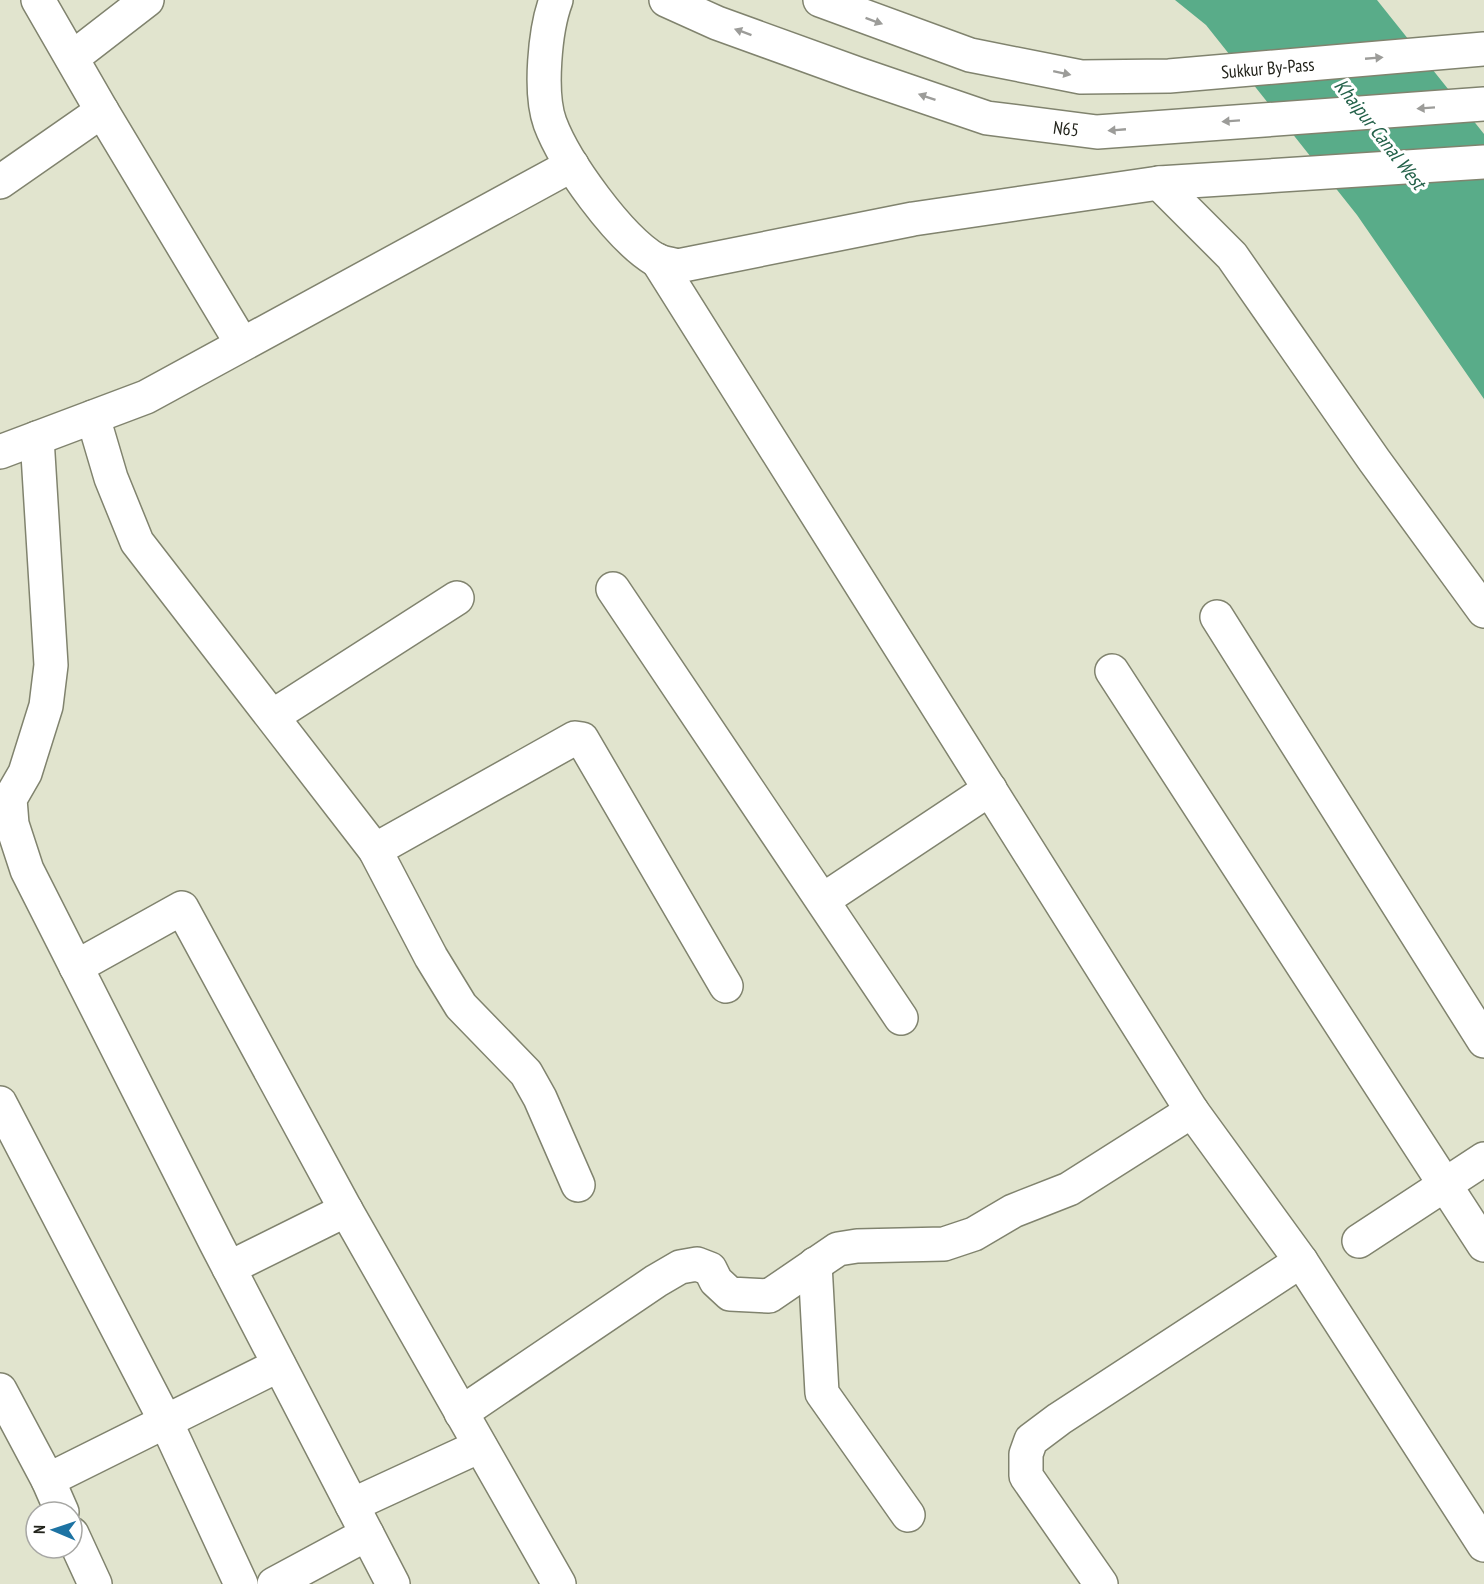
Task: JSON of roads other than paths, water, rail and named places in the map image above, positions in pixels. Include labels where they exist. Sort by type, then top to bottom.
[{"type":"main road","points":[[38,0],[242,344]]},
{"type":"main road","points":[[72,58],[147,0]]},
{"type":"main road","points":[[556,0],[551,12],[545,67],[544,96],[550,122],[572,165],[626,237],[657,260],[678,266],[913,219],[1159,183],[1484,162]]},
{"type":"main road","name":"N65","points":[[666,0],[717,23],[987,118],[1097,132],[1484,104]]},
{"type":"main road","name":"Sukkur By-Pass","points":[[820,0],[970,55],[1081,77],[1169,76],[1480,49]]},
{"type":"main road","points":[[0,182],[102,111]]},
{"type":"main road","points":[[0,452],[146,397],[572,165]]},
{"type":"main road","points":[[1159,183],[1232,256],[1374,460],[1484,611]]},
{"type":"main road","points":[[657,260],[1192,1111],[1301,1261],[1484,1545]]},
{"type":"main road","points":[[93,417],[111,478],[137,542],[375,850],[431,957],[461,1006],[526,1073],[540,1098],[578,1185]]},
{"type":"main road","points":[[37,438],[51,665],[46,706],[13,781],[10,799],[12,824],[27,870],[393,1584]]},
{"type":"main road","points":[[613,589],[824,900],[901,1018]]},
{"type":"main road","points":[[273,716],[457,598]]},
{"type":"main road","points":[[1217,618],[1484,1041]]},
{"type":"main road","points":[[1112,671],[1484,1245]]},
{"type":"main road","points":[[375,850],[575,738],[582,739],[726,986]]},
{"type":"main road","points":[[824,900],[990,789]]},
{"type":"main road","points":[[76,967],[182,908],[346,1210],[559,1584]]},
{"type":"main road","points":[[0,1103],[166,1422],[241,1584]]},
{"type":"main road","points":[[461,1413],[633,1295],[680,1267],[697,1264],[711,1269],[716,1281],[730,1294],[769,1296],[838,1249],[857,1246],[944,1244],[974,1234],[1013,1211],[1070,1189],[1192,1111]]},
{"type":"main road","points":[[1359,1241],[1484,1159]]},
{"type":"main road","points":[[229,1268],[346,1210]]},
{"type":"main road","points":[[1101,1584],[1026,1476],[1026,1454],[1031,1440],[1059,1419],[1301,1261]]},
{"type":"main road","points":[[815,1264],[822,1393],[908,1515]]},
{"type":"main road","points":[[48,1480],[279,1365]]},
{"type":"main road","points":[[0,1390],[57,1500]]},
{"type":"main road","points":[[352,1505],[480,1446]]},
{"type":"main road","points":[[274,1584],[368,1534]]},
{"type":"main road","points":[[83,1560],[94,1584]]},
{"type":"water","name":"Khaipur Canal West","points":[[1175,0],[1377,0],[1484,134],[1484,399],[1357,215],[1206,25]]}]
